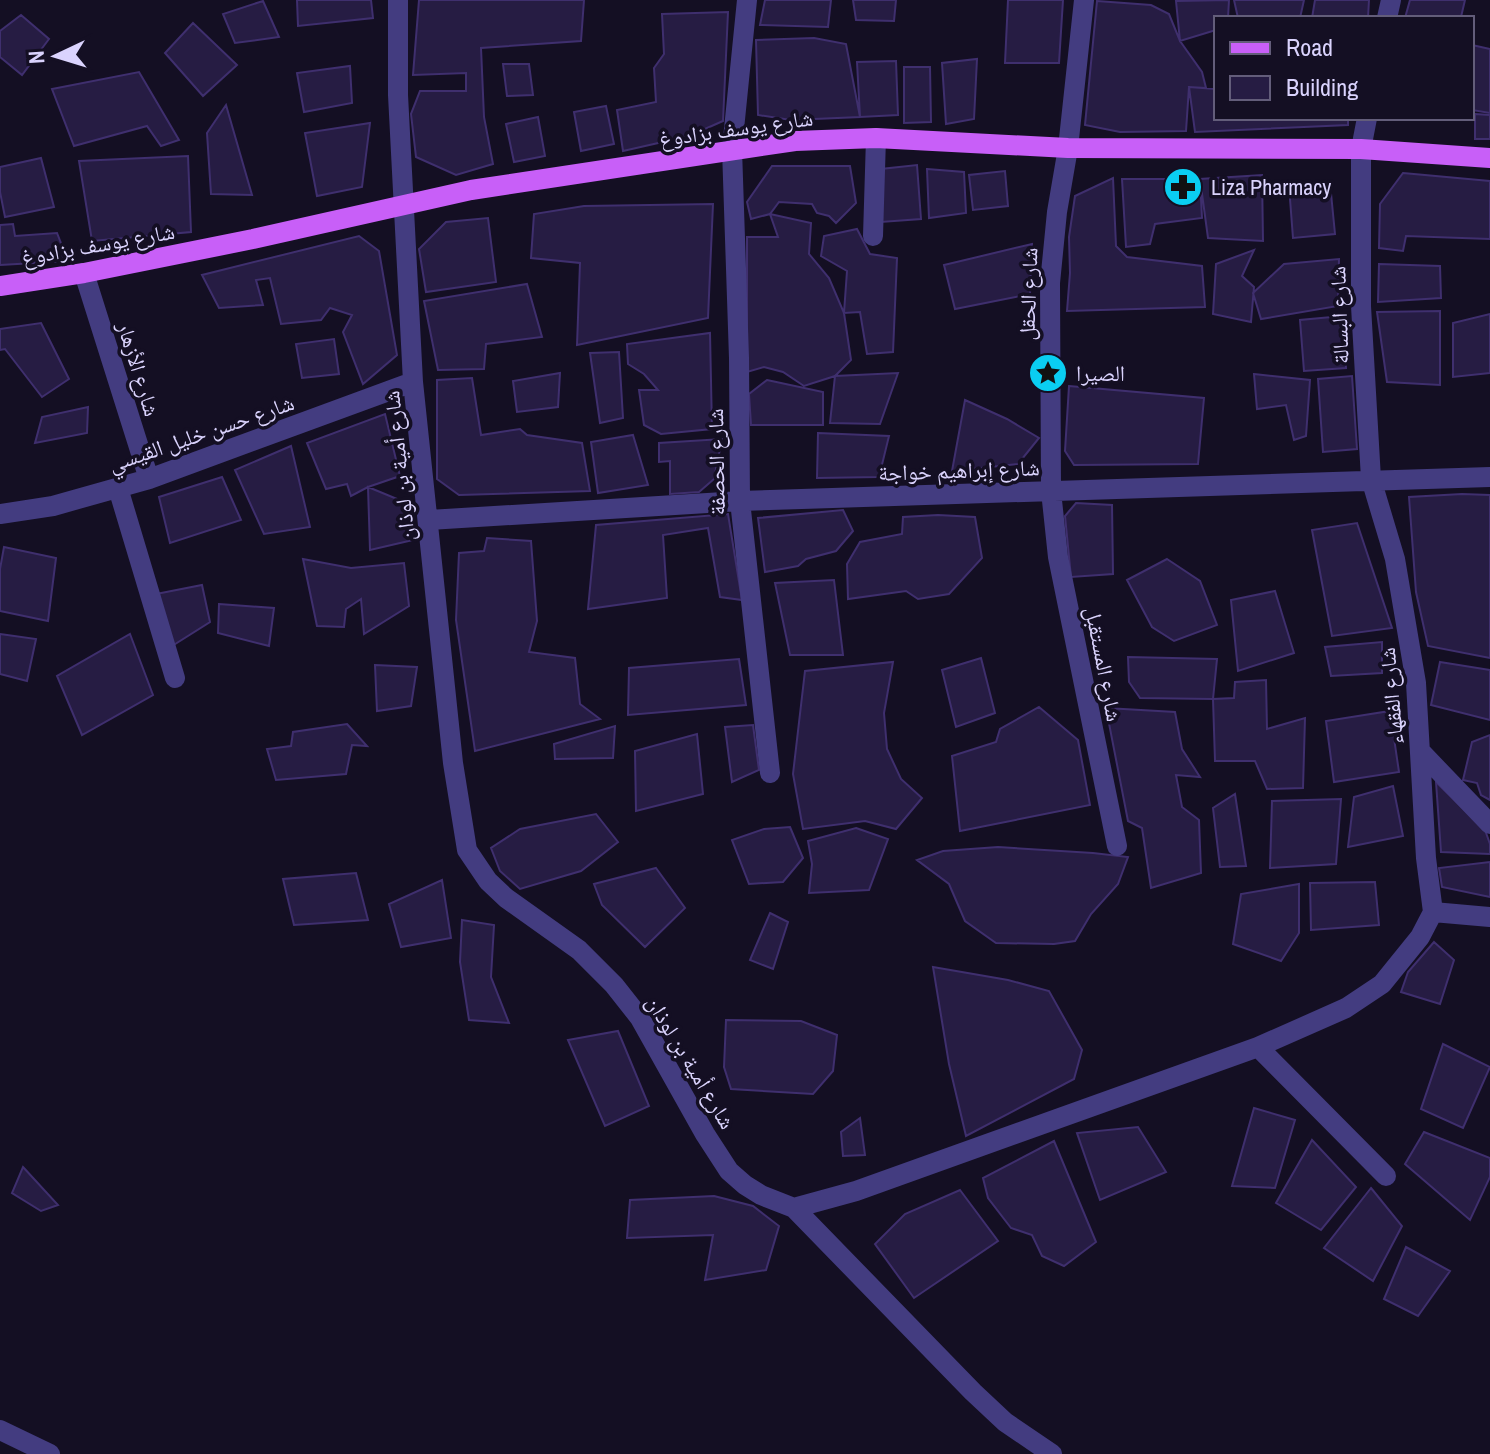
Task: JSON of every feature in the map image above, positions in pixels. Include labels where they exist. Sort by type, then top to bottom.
[{"type":"main road","name":"شارع يوسف بزادوغ","points":[[0,286],[84,273],[253,239],[471,190],[795,141],[876,138],[1068,148],[1361,149],[1490,158]]},
{"type":"street","name":"شارع أمية بن لوذان","points":[[398,0],[402,204],[413,382],[453,763],[467,850],[488,881],[506,898],[579,950],[623,996],[640,1018],[729,1171],[761,1195],[794,1208]]},
{"type":"street","name":"شارع الحصفة","points":[[747,0],[732,149],[740,501],[770,773]]},
{"type":"street","name":"شارع الحقل","points":[[1051,491],[1050,283],[1084,0]]},
{"type":"street","name":"شارع البسالة","points":[[1367,120],[1361,149],[1361,306],[1371,479]]},
{"type":"street","points":[[873,236],[876,138]]},
{"type":"street","name":"شارع الأزهار","points":[[84,273],[149,479]]},
{"type":"street","name":"شارع حسن خليل القيسي","points":[[0,514],[53,506],[149,479],[413,382]]},
{"type":"street","name":"شارع إبراهيم خواجة","points":[[429,520],[740,501],[1490,477]]},
{"type":"street","name":"شارع الفقهاء","points":[[1371,479],[1395,559],[1416,683],[1426,858],[1433,912]]},
{"type":"street","points":[[118,488],[175,678]]},
{"type":"street","name":"شارع المستقبل","points":[[1051,491],[1061,571],[1117,846]]},
{"type":"street","points":[[1420,751],[1490,824]]},
{"type":"street","points":[[1052,1454],[1005,1422],[973,1392],[794,1208],[856,1191],[1258,1047],[1346,1008],[1373,991],[1420,937],[1433,912],[1490,917]]},
{"type":"street","points":[[1258,1047],[1386,1176]]},
{"type":"street","points":[[0,1430],[50,1454]]},
{"type":"building","points":[[297,0],[371,0],[373,18],[298,26]]},
{"type":"building","points":[[419,0],[584,0],[581,41],[481,48],[484,117],[493,164],[456,175],[416,157],[411,114],[420,91],[466,91],[466,73],[413,75]]},
{"type":"building","points":[[765,0],[831,0],[828,27],[760,25]]},
{"type":"building","points":[[853,0],[896,0],[894,21],[856,20]]},
{"type":"building","points":[[1008,0],[1063,0],[1059,63],[1005,63]]},
{"type":"building","points":[[1229,0],[1228,16],[1214,16],[1214,31],[1180,41],[1176,1]]},
{"type":"building","points":[[1234,0],[1304,0],[1300,16],[1238,16]]},
{"type":"building","points":[[1315,0],[1369,0],[1368,16],[1312,16]]},
{"type":"building","points":[[1410,0],[1465,0],[1461,16],[1406,16]]},
{"type":"building","points":[[263,1],[279,37],[235,43],[223,14]]},
{"type":"building","points":[[1097,1],[1151,5],[1169,14],[1180,41],[1202,72],[1206,88],[1189,87],[1186,131],[1120,132],[1085,125]]},
{"type":"building","points":[[728,12],[723,121],[689,136],[623,151],[617,110],[656,102],[654,68],[664,54],[662,14]]},
{"type":"building","points":[[21,15],[49,39],[22,75],[0,57],[0,31]]},
{"type":"building","points":[[193,23],[237,65],[203,96],[165,53]]},
{"type":"building","points":[[814,38],[846,44],[860,117],[791,120],[758,115],[756,40]]},
{"type":"building","points":[[1474,45],[1490,49],[1490,113],[1474,110]]},
{"type":"building","points":[[977,59],[974,119],[946,124],[942,63]]},
{"type":"building","points":[[896,61],[898,115],[860,117],[857,62]]},
{"type":"building","points":[[503,64],[529,64],[533,95],[507,96]]},
{"type":"building","points":[[350,66],[352,103],[304,112],[297,73]]},
{"type":"building","points":[[904,67],[930,67],[931,122],[904,123]]},
{"type":"building","points":[[139,72],[179,140],[161,146],[147,126],[74,146],[52,89]]},
{"type":"building","points":[[1189,87],[1214,89],[1214,120],[1348,120],[1348,125],[1195,132]]},
{"type":"building","points":[[226,105],[252,195],[211,194],[207,133]]},
{"type":"building","points":[[606,106],[614,144],[581,151],[574,112]]},
{"type":"building","points":[[1475,114],[1490,115],[1490,139],[1475,139]]},
{"type":"building","points":[[538,117],[545,156],[514,162],[506,124]]},
{"type":"building","points":[[370,123],[362,187],[317,196],[305,133]]},
{"type":"building","points":[[188,156],[191,232],[92,241],[79,161]]},
{"type":"building","points":[[41,158],[54,207],[5,217],[0,192],[0,167]]},
{"type":"building","points":[[917,165],[921,219],[881,222],[881,169]]},
{"type":"building","points":[[772,166],[850,166],[856,203],[836,223],[829,216],[817,213],[812,204],[779,202],[770,214],[751,219],[747,202]]},
{"type":"building","points":[[927,169],[964,172],[966,213],[929,218]]},
{"type":"building","points":[[1005,171],[1008,206],[973,210],[969,175]]},
{"type":"building","points":[[1403,173],[1490,181],[1490,239],[1406,236],[1403,251],[1379,248],[1380,204]]},
{"type":"building","points":[[1262,175],[1263,241],[1208,238],[1200,179]]},
{"type":"building","points":[[1113,178],[1116,246],[1127,257],[1202,266],[1205,307],[1067,311],[1069,237],[1075,196]]},
{"type":"building","points":[[1122,179],[1200,179],[1202,218],[1155,224],[1150,244],[1126,247]]},
{"type":"building","points":[[1330,183],[1335,234],[1293,238],[1289,186]]},
{"type":"building","points":[[713,204],[708,318],[577,345],[580,263],[531,258],[534,214],[584,206]]},
{"type":"building","points":[[770,214],[811,223],[809,254],[829,278],[844,313],[851,360],[835,376],[804,386],[783,372],[764,367],[747,372],[747,237],[778,237]]},
{"type":"building","points":[[488,218],[496,282],[426,292],[419,249],[446,222]]},
{"type":"building","points":[[13,224],[15,236],[57,233],[68,261],[0,265],[0,225]]},
{"type":"building","points":[[857,229],[870,254],[897,258],[893,352],[867,354],[860,312],[844,313],[847,271],[821,256],[824,236]]},
{"type":"building","points":[[359,236],[379,251],[397,355],[363,384],[343,332],[352,315],[330,308],[321,320],[281,324],[270,278],[256,280],[263,305],[219,308],[202,275]]},
{"type":"building","points":[[1032,244],[1030,294],[955,309],[944,265]]},
{"type":"building","points":[[1254,250],[1242,276],[1254,287],[1251,322],[1213,314],[1216,264]]},
{"type":"building","points":[[1339,259],[1338,306],[1261,319],[1253,293],[1284,264]]},
{"type":"building","points":[[1379,264],[1440,266],[1441,298],[1378,302]]},
{"type":"building","points":[[527,284],[542,337],[486,344],[484,369],[438,370],[424,301]]},
{"type":"building","points":[[1440,311],[1440,385],[1387,382],[1377,312]]},
{"type":"building","points":[[1490,314],[1490,373],[1453,377],[1453,323]]},
{"type":"building","points":[[1342,316],[1346,368],[1304,371],[1300,320]]},
{"type":"building","points":[[41,323],[69,379],[42,397],[5,349],[0,350],[0,329]]},
{"type":"building","points":[[710,333],[712,429],[661,434],[644,425],[639,390],[658,390],[644,374],[628,364],[627,344]]},
{"type":"building","points":[[334,339],[339,374],[302,378],[296,344]]},
{"type":"building","points":[[619,352],[623,418],[600,423],[590,353]]},
{"type":"building","points":[[560,373],[558,407],[517,412],[513,381]]},
{"type":"building","points":[[898,373],[880,424],[830,423],[835,376]]},
{"type":"building","points":[[1254,374],[1310,380],[1306,436],[1294,440],[1286,405],[1257,409]]},
{"type":"building","points":[[1352,376],[1357,449],[1323,452],[1318,379]]},
{"type":"building","points":[[472,378],[481,435],[520,429],[527,435],[582,443],[590,491],[459,495],[437,479],[437,380]]},
{"type":"building","points":[[767,380],[823,392],[823,425],[751,425],[749,394]]},
{"type":"building","points":[[1069,386],[1204,398],[1198,464],[1074,465],[1065,451]]},
{"type":"building","points":[[965,400],[1039,438],[1018,464],[952,471]]},
{"type":"building","points":[[88,407],[87,433],[35,443],[42,417]]},
{"type":"building","points":[[385,414],[400,476],[351,496],[347,484],[326,489],[307,443]]},
{"type":"building","points":[[818,433],[889,436],[879,477],[817,478]]},
{"type":"building","points":[[633,435],[648,485],[598,493],[591,442]]},
{"type":"building","points":[[722,439],[714,479],[699,492],[670,494],[670,461],[659,462],[659,443]]},
{"type":"building","points":[[291,446],[310,527],[264,534],[235,470]]},
{"type":"building","points":[[222,477],[241,520],[170,543],[159,497]]},
{"type":"building","points":[[368,487],[402,501],[413,540],[370,550]]},
{"type":"building","points":[[1490,495],[1490,658],[1428,646],[1416,592],[1409,497]]},
{"type":"building","points":[[1076,503],[1112,505],[1113,574],[1071,577],[1065,516]]},
{"type":"building","points":[[843,510],[853,531],[836,551],[806,559],[798,566],[765,572],[758,518]]},
{"type":"building","points":[[728,514],[742,600],[720,597],[708,528],[663,535],[667,598],[588,609],[596,525]]},
{"type":"building","points":[[903,517],[975,517],[982,558],[949,594],[918,599],[906,591],[848,599],[847,564],[860,542],[902,534]]},
{"type":"building","points":[[1357,523],[1392,628],[1332,636],[1312,530]]},
{"type":"building","points":[[487,538],[531,541],[537,621],[529,652],[575,658],[580,704],[600,719],[475,751],[456,620],[459,553],[484,551]]},
{"type":"building","points":[[4,547],[56,558],[48,621],[0,611],[0,569]]},
{"type":"building","points":[[303,559],[351,568],[404,563],[409,606],[364,634],[361,599],[346,609],[344,627],[317,626]]},
{"type":"building","points":[[1167,559],[1200,581],[1217,625],[1174,641],[1152,627],[1127,580]]},
{"type":"building","points":[[834,580],[843,655],[790,655],[775,583]]},
{"type":"building","points":[[202,585],[210,622],[172,646],[156,594]]},
{"type":"building","points":[[1275,591],[1294,653],[1238,671],[1231,600]]},
{"type":"building","points":[[219,604],[274,608],[269,646],[218,633]]},
{"type":"building","points":[[0,634],[36,639],[27,681],[0,674]]},
{"type":"building","points":[[130,634],[153,695],[82,735],[57,676]]},
{"type":"building","points":[[1382,642],[1382,673],[1331,676],[1325,647]]},
{"type":"building","points":[[1128,657],[1217,659],[1213,699],[1140,698],[1129,682]]},
{"type":"building","points":[[981,658],[995,713],[956,727],[942,670]]},
{"type":"building","points":[[739,659],[746,705],[628,715],[629,668]]},
{"type":"building","points":[[893,662],[884,713],[887,749],[901,779],[922,798],[896,829],[865,821],[803,829],[793,774],[805,671]]},
{"type":"building","points":[[1440,662],[1490,670],[1490,720],[1431,705]]},
{"type":"building","points":[[375,665],[417,667],[411,706],[377,711]]},
{"type":"building","points":[[1266,680],[1267,729],[1305,718],[1303,788],[1267,789],[1255,761],[1215,761],[1213,699],[1234,698],[1235,682]]},
{"type":"building","points":[[1039,707],[1078,740],[1090,805],[960,831],[952,756],[996,742],[1000,729]]},
{"type":"building","points":[[1106,708],[1175,712],[1182,749],[1200,777],[1176,775],[1182,807],[1199,820],[1201,873],[1151,888],[1142,828],[1128,821]]},
{"type":"building","points":[[1390,711],[1399,772],[1334,782],[1326,721]]},
{"type":"building","points":[[347,724],[367,746],[352,745],[346,774],[276,780],[267,749],[291,746],[293,732]]},
{"type":"building","points":[[753,725],[759,770],[732,782],[725,727]]},
{"type":"building","points":[[615,726],[613,758],[555,759],[554,744]]},
{"type":"building","points":[[697,734],[703,794],[636,811],[635,751]]},
{"type":"building","points":[[1490,735],[1490,800],[1481,795],[1477,783],[1463,780],[1472,742]]},
{"type":"building","points":[[1436,782],[1485,830],[1490,854],[1441,852]]},
{"type":"building","points":[[1393,786],[1403,836],[1348,847],[1354,797]]},
{"type":"building","points":[[1235,794],[1246,866],[1220,867],[1213,808]]},
{"type":"building","points":[[1341,799],[1336,864],[1270,868],[1272,801]]},
{"type":"building","points":[[596,814],[618,842],[581,871],[520,889],[500,871],[491,848],[520,829]]},
{"type":"building","points":[[790,827],[803,858],[783,882],[749,884],[732,840],[764,829]]},
{"type":"building","points":[[856,828],[888,839],[869,890],[809,893],[812,864],[808,841]]},
{"type":"building","points":[[998,847],[1128,857],[1118,884],[1091,914],[1075,941],[1054,944],[996,943],[965,921],[949,884],[917,860],[943,851]]},
{"type":"building","points":[[1490,862],[1490,897],[1442,887],[1439,868]]},
{"type":"building","points":[[656,868],[685,908],[645,947],[602,905],[594,884]]},
{"type":"building","points":[[356,873],[368,920],[294,925],[283,879]]},
{"type":"building","points":[[442,880],[451,938],[401,947],[389,904]]},
{"type":"building","points":[[1375,882],[1379,925],[1311,930],[1310,883]]},
{"type":"building","points":[[1299,884],[1299,933],[1281,961],[1233,944],[1241,894]]},
{"type":"building","points":[[770,913],[788,922],[773,969],[750,960]]},
{"type":"building","points":[[462,920],[494,925],[491,977],[509,1023],[469,1020],[460,962]]},
{"type":"building","points":[[1434,942],[1454,960],[1440,1004],[1401,992],[1408,972]]},
{"type":"building","points":[[933,967],[1008,980],[1049,991],[1082,1050],[1074,1079],[966,1136],[949,1064]]},
{"type":"building","points":[[726,1020],[801,1021],[837,1035],[833,1071],[813,1094],[731,1089],[724,1067]]},
{"type":"building","points":[[618,1031],[649,1106],[605,1126],[568,1040]]},
{"type":"building","points":[[1443,1044],[1490,1067],[1463,1128],[1421,1109]]},
{"type":"building","points":[[1254,1108],[1295,1120],[1275,1188],[1232,1186]]},
{"type":"building","points":[[860,1118],[865,1155],[843,1156],[841,1132]]},
{"type":"building","points":[[1138,1127],[1166,1172],[1100,1200],[1077,1133]]},
{"type":"building","points":[[1424,1132],[1490,1158],[1490,1177],[1470,1220],[1405,1164]]},
{"type":"building","points":[[1312,1140],[1356,1187],[1321,1230],[1276,1203]]},
{"type":"building","points":[[1054,1141],[1096,1242],[1064,1266],[1042,1256],[1032,1235],[1011,1228],[988,1198],[983,1178]]},
{"type":"building","points":[[23,1167],[58,1205],[41,1211],[12,1193]]},
{"type":"building","points":[[1371,1188],[1402,1226],[1373,1281],[1324,1248]]},
{"type":"building","points":[[960,1190],[998,1241],[914,1298],[875,1244],[905,1214]]},
{"type":"building","points":[[714,1196],[753,1206],[779,1226],[766,1270],[705,1280],[713,1235],[627,1238],[630,1200]]},
{"type":"building","points":[[1406,1247],[1450,1271],[1418,1316],[1384,1299]]},
{"type":"place","name":"Liza Pharmacy","points":[[1183,187]]},
{"type":"place","name":"الصيرا","points":[[1048,373]]}]
